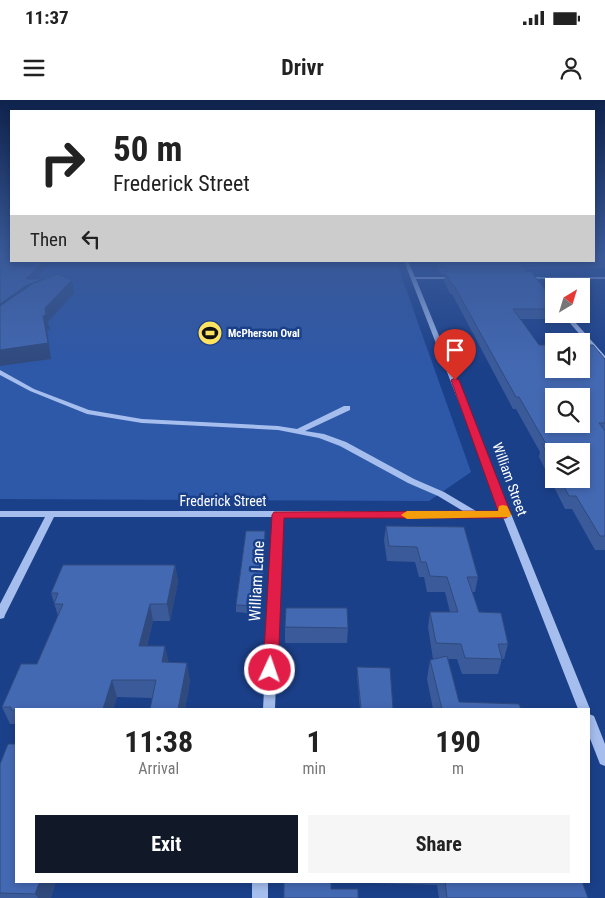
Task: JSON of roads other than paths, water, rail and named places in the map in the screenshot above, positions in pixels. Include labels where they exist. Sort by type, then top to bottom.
[{"type":"street","name":"William Street","points":[[419,293],[469,414],[506,514],[584,708]]},
{"type":"street","points":[[573,323],[605,360]]},
{"type":"street","points":[[0,372],[32,390],[87,412],[142,422],[300,430],[343,444],[411,481],[441,494],[476,515]]},
{"type":"street","points":[[300,430],[347,408]]},
{"type":"street","name":"Frederick Street","points":[[0,514],[506,514]]},
{"type":"street","points":[[0,615],[51,514]]},
{"type":"street","name":"William Lane","points":[[269,708],[278,515]]},
{"type":"street","points":[[590,722],[605,760]]},
{"type":"street","points":[[260,883],[260,898]]},
{"type":"place","name":"McPherson Oval","points":[[210,333]]}]
